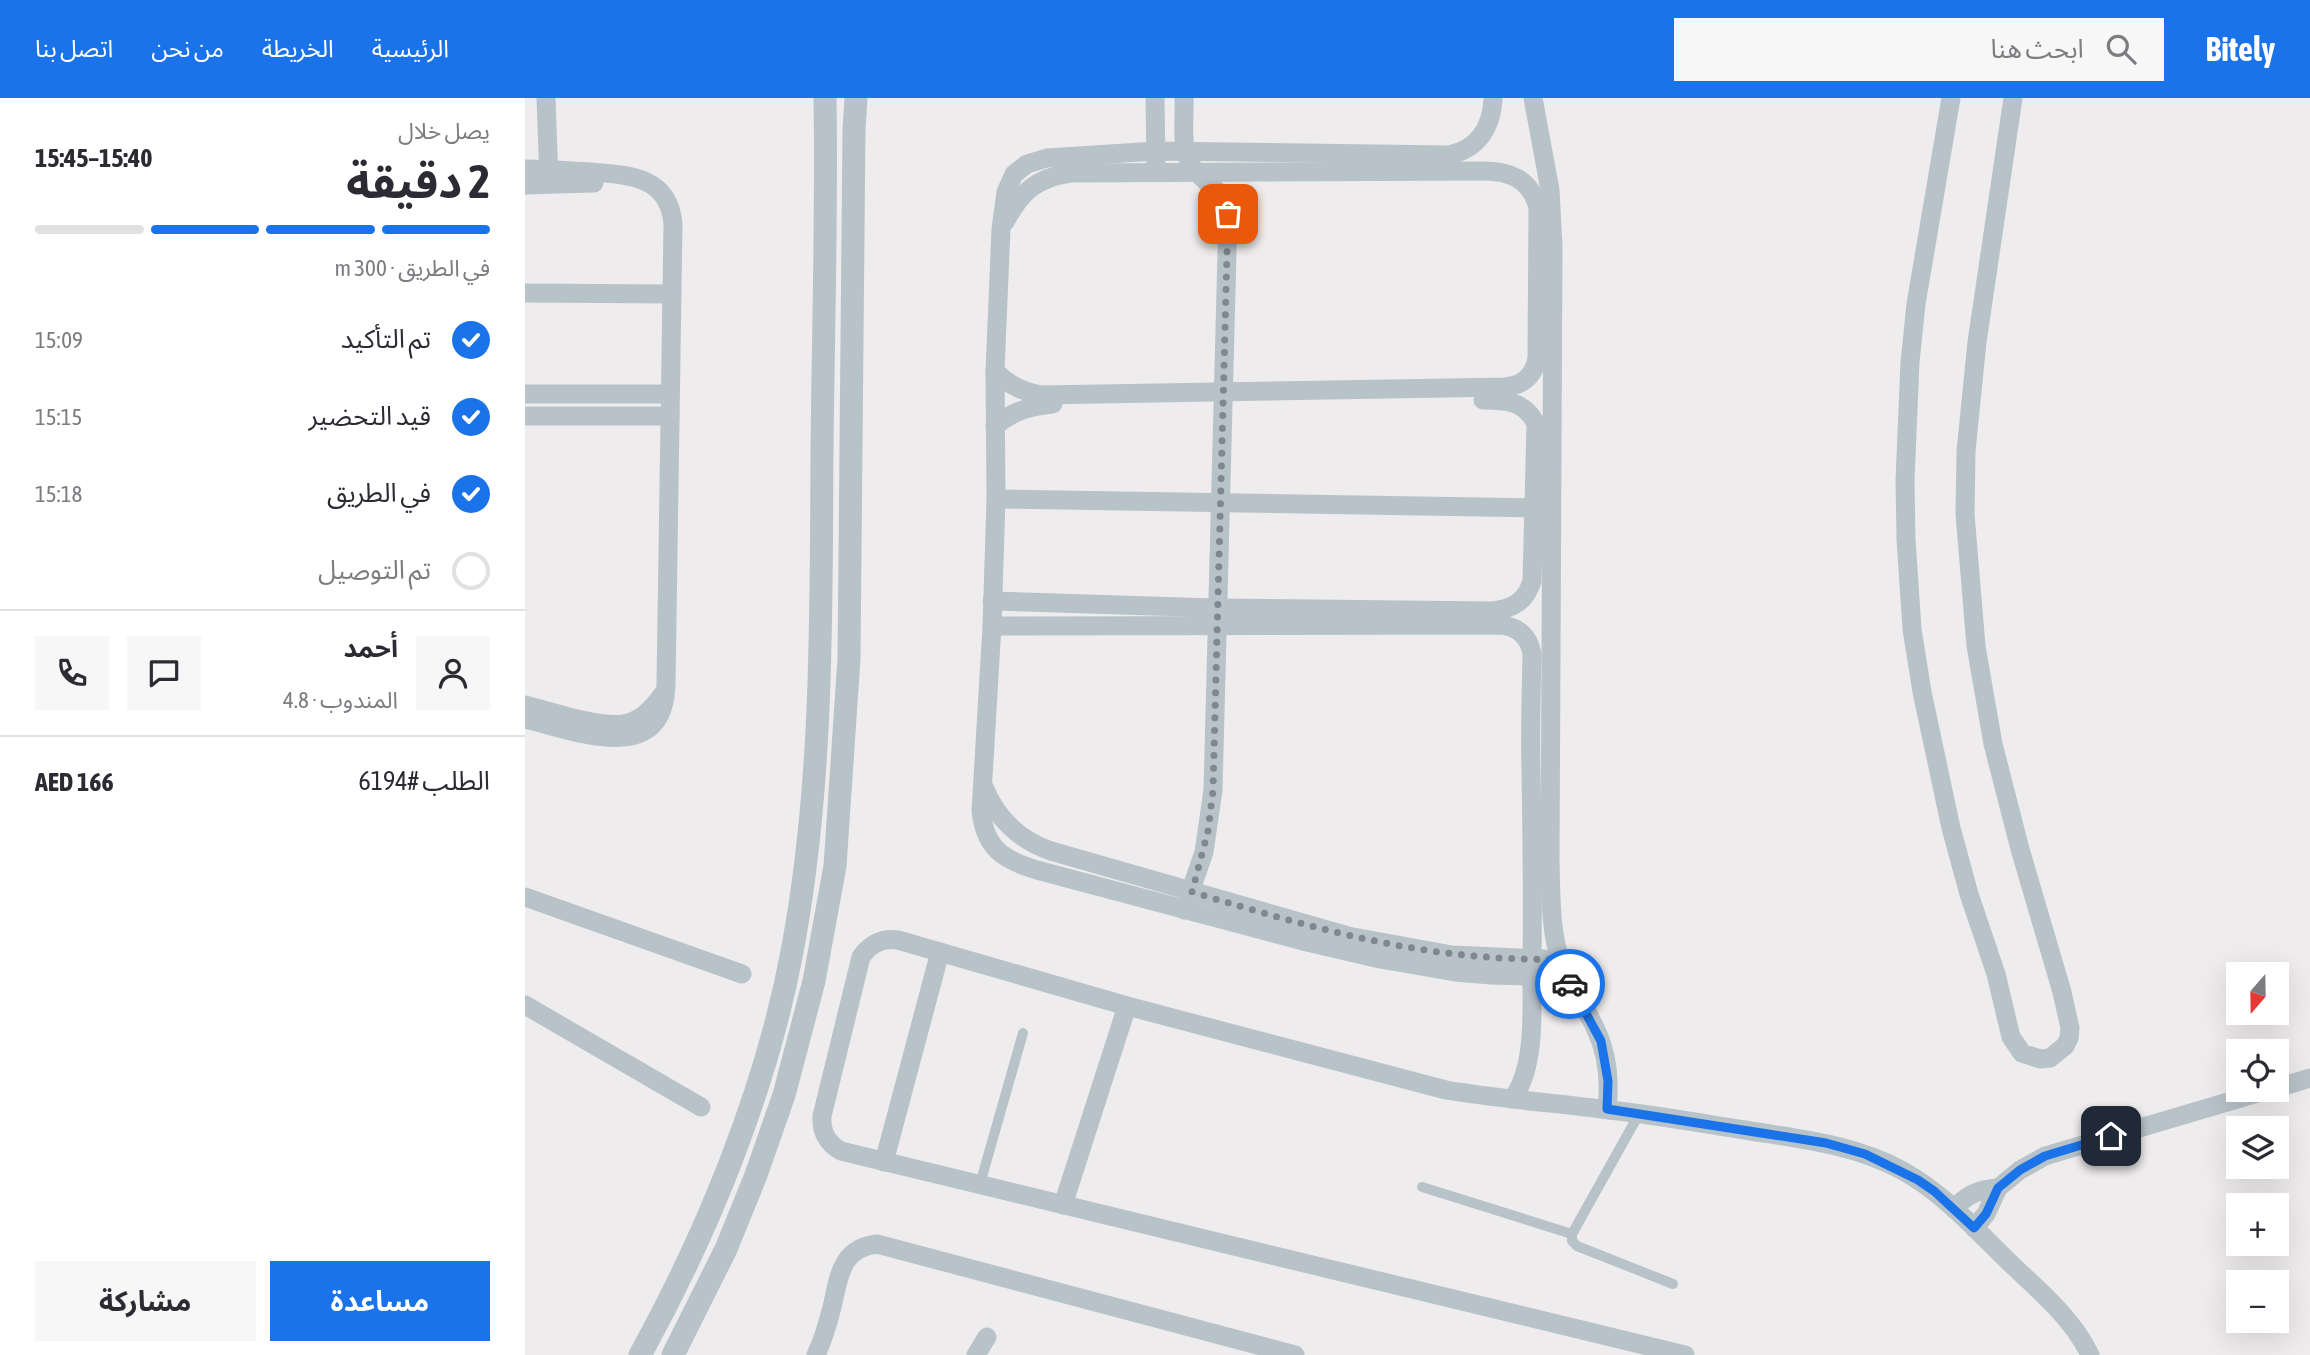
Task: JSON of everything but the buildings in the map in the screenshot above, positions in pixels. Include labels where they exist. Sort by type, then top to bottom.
[{"type":"street","points":[[546,98],[549,177]]},
{"type":"street","points":[[640,1355],[660,1320],[698,1239],[732,1157],[772,1032],[791,959],[803,887],[820,684],[825,98]]},
{"type":"street","points":[[673,1355],[726,1249],[784,1095],[814,981],[835,866],[849,659],[856,98]]},
{"type":"street","points":[[1155,98],[1157,171]]},
{"type":"street","points":[[1184,98],[1186,150],[1196,172],[1220,193],[1228,214],[1211,810],[1204,852],[1188,901]]},
{"type":"street","points":[[1188,901],[1037,870],[997,852],[983,827],[996,499],[995,371],[1001,229],[1010,182],[1027,164],[1062,156],[1186,150],[1449,155],[1469,148],[1483,134],[1493,98]]},
{"type":"street","points":[[1533,98],[1550,190],[1553,247],[1550,861],[1553,917],[1563,968],[1601,1041],[1608,1081],[1607,1109]]},
{"type":"street","points":[[1951,98],[1920,281],[1910,362],[1905,480],[1912,629],[1922,692],[1951,828],[1996,974],[2011,1037],[2022,1053],[2040,1059],[2050,1058],[2065,1046],[2070,1028],[1993,744],[1976,646],[1966,540],[1965,488],[1969,419],[1983,295],[2013,98]]},
{"type":"street","points":[[525,169],[549,177],[620,183],[649,197],[663,213],[671,245],[672,294],[665,704],[660,717],[650,728],[635,735],[604,737],[525,719]]},
{"type":"street","points":[[995,426],[1015,412],[1039,405],[1505,387],[1521,384],[1532,373],[1537,358],[1538,207],[1524,181],[1509,173],[1070,173],[1046,178],[1026,191],[1001,229]]},
{"type":"street","points":[[525,185],[549,177]]},
{"type":"street","points":[[525,293],[672,294]]},
{"type":"street","points":[[992,626],[1216,617],[1492,611],[1510,608],[1525,597],[1532,581],[1536,424],[1527,410],[1513,401],[1041,395],[1020,390],[995,371]]},
{"type":"street","points":[[525,394],[670,394]]},
{"type":"street","points":[[525,416],[670,416]]},
{"type":"street","points":[[996,499],[1535,508]]},
{"type":"street","points":[[992,601],[1216,617],[1507,625],[1522,632],[1531,646],[1532,654],[1534,884],[1531,1027],[1526,1072],[1512,1099]]},
{"type":"street","points":[[525,705],[601,723],[625,724],[647,713],[656,705],[666,684]]},
{"type":"street","points":[[983,785],[1001,817],[1018,834],[1039,847],[1188,901],[1343,951],[1418,966],[1491,975],[1532,968],[1563,968]]},
{"type":"street","points":[[525,897],[742,974]]},
{"type":"street","points":[[1685,1355],[841,1151],[829,1143],[823,1130],[823,1116],[859,962],[870,946],[883,940],[898,940],[1127,1006],[1446,1090],[1639,1113],[1846,1148],[1902,1170],[1934,1191],[2059,1310],[2090,1355]]},
{"type":"street","points":[[884,1162],[940,952]]},
{"type":"street","points":[[525,1005],[701,1107]]},
{"type":"street","points":[[1063,1205],[1127,1006]]},
{"type":"street","points":[[2289,1084],[2310,1078]]},
{"type":"street","points":[[1974,1228],[1986,1214],[1998,1188],[2020,1170],[2045,1156],[2227,1102]]},
{"type":"street","points":[[1954,1209],[1969,1195],[1998,1188]]},
{"type":"street","points":[[816,1355],[844,1263],[861,1248],[877,1244],[1294,1355]]},
{"type":"street","points":[[977,1355],[986,1337]]},
{"type":"lane","points":[[980,1184],[1023,1033]]},
{"type":"lane","points":[[1639,1113],[1572,1234],[1572,1241],[1577,1246],[1673,1284]]},
{"type":"lane","points":[[1422,1187],[1572,1234]]},
{"type":"way so far","points":[[1228,214],[1215,626],[1213,790],[1204,852],[1192,892],[1308,926],[1399,947],[1479,958],[1559,959],[1570,984]]},
{"type":"route","points":[[1570,984],[1601,1041],[1607,1067],[1607,1109],[1826,1143],[1865,1154],[1918,1180],[1974,1228],[1986,1214],[1998,1188],[2008,1178],[2045,1156],[2111,1136]]}]
